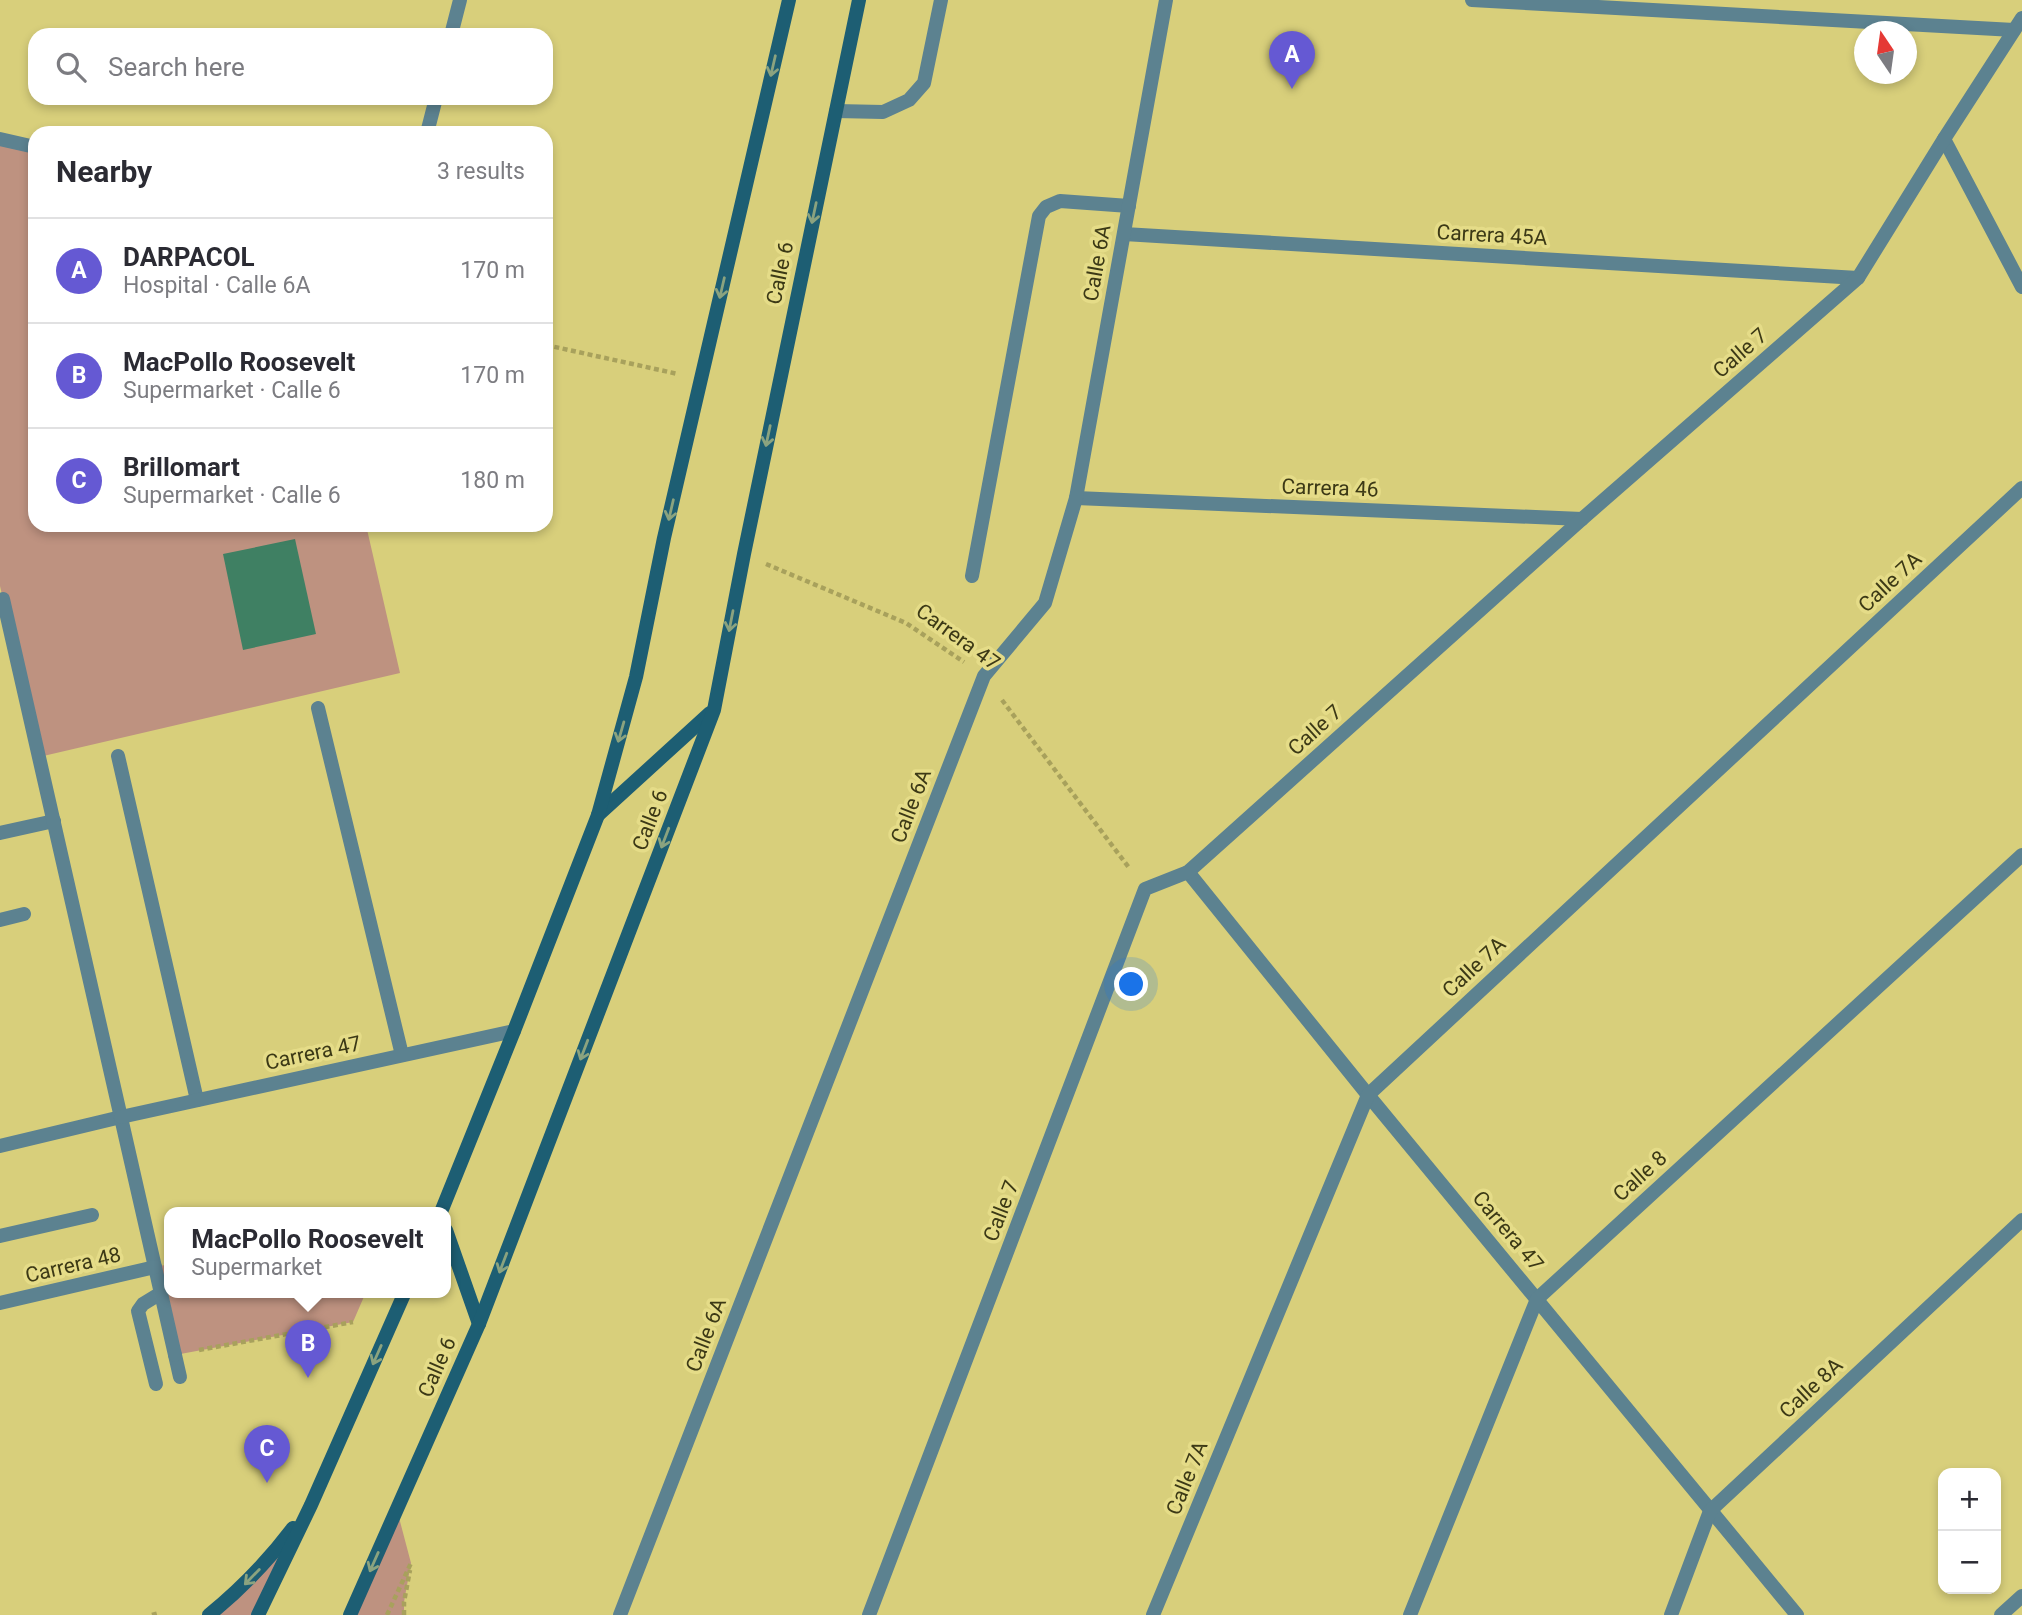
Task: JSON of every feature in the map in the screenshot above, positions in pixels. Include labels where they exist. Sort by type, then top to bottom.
[{"type":"main road","points":[[443,1207],[598,815],[636,677],[664,538],[789,0]]},
{"type":"main road","name":"Calle 6","points":[[350,1615],[479,1324],[714,710],[859,0]]},
{"type":"main road","points":[[598,815],[714,710]]},
{"type":"main road","points":[[451,1244],[479,1324]]},
{"type":"main road","points":[[258,1615],[311,1505],[402,1298]]},
{"type":"main road","points":[[209,1615],[266,1563],[311,1505]]},
{"type":"street","points":[[453,28],[460,0]]},
{"type":"street","points":[[836,111],[883,112],[909,100],[924,83],[941,0]]},
{"type":"street","name":"Calle 6A","points":[[620,1615],[984,676],[1045,603],[1076,498],[1166,0]]},
{"type":"street","points":[[1472,0],[2018,24]]},
{"type":"street","name":"Calle 7","points":[[869,1615],[1145,889],[1188,872],[1581,519],[1858,278],[2018,24]]},
{"type":"street","points":[[430,126],[434,105]]},
{"type":"street","points":[[0,139],[28,145]]},
{"type":"street","points":[[1944,139],[2022,287]]},
{"type":"street","points":[[972,576],[1039,216],[1046,207],[1060,201],[1129,206]]},
{"type":"street","name":"Carrera 45A","points":[[1124,234],[1858,278]]},
{"type":"street","name":"Calle 7A","points":[[1153,1615],[1368,1095],[2022,488]]},
{"type":"street","name":"Carrera 46","points":[[1076,498],[1581,519]]},
{"type":"street","points":[[1,599],[180,1377]]},
{"type":"street","points":[[318,708],[402,1055]]},
{"type":"street","points":[[118,756],[197,1100]]},
{"type":"street","points":[[0,833],[54,821]]},
{"type":"street","name":"Calle 8","points":[[1410,1615],[1537,1299],[2022,855]]},
{"type":"street","name":"Carrera 47","points":[[1188,872],[1368,1095],[1797,1615]]},
{"type":"street","points":[[0,920],[24,915]]},
{"type":"street","name":"Carrera 47","points":[[0,1146],[514,1031]]},
{"type":"street","points":[[0,1236],[92,1215]]},
{"type":"street","name":"Calle 8A","points":[[1671,1615],[1710,1511],[2022,1220]]},
{"type":"street","name":"Carrera 48","points":[[0,1303],[155,1267]]},
{"type":"street","points":[[156,1384],[138,1311],[143,1304],[161,1293]]},
{"type":"street","points":[[2001,1615],[2022,1596]]},
{"type":"path","points":[[553,347],[682,375]]},
{"type":"path","name":"Carrera 47","points":[[744,554],[906,623],[984,676],[1145,889]]},
{"type":"path","points":[[175,1355],[353,1322]]},
{"type":"path","points":[[387,1615],[411,1563],[404,1615]]},
{"type":"path","points":[[152,1615],[159,1613]]},
{"type":"shaded area","points":[[0,139],[28,145],[28,532],[368,532],[400,673],[39,757],[0,586]]},
{"type":"shaded area","points":[[295,539],[316,634],[243,650],[223,554]]},
{"type":"shaded area","points":[[164,1265],[164,1298],[363,1298],[353,1322],[175,1355],[155,1267]]},
{"type":"shaded area","points":[[397,1510],[411,1563],[404,1615],[350,1615]]},
{"type":"shaded area","points":[[291,1532],[258,1615],[209,1615]]},
{"type":"place","name":"DARPACOL","points":[[1292,89]]},
{"type":"place","name":"MacPollo Roosevelt","points":[[308,1378]]},
{"type":"place","name":"Brillomart","points":[[267,1483]]}]
